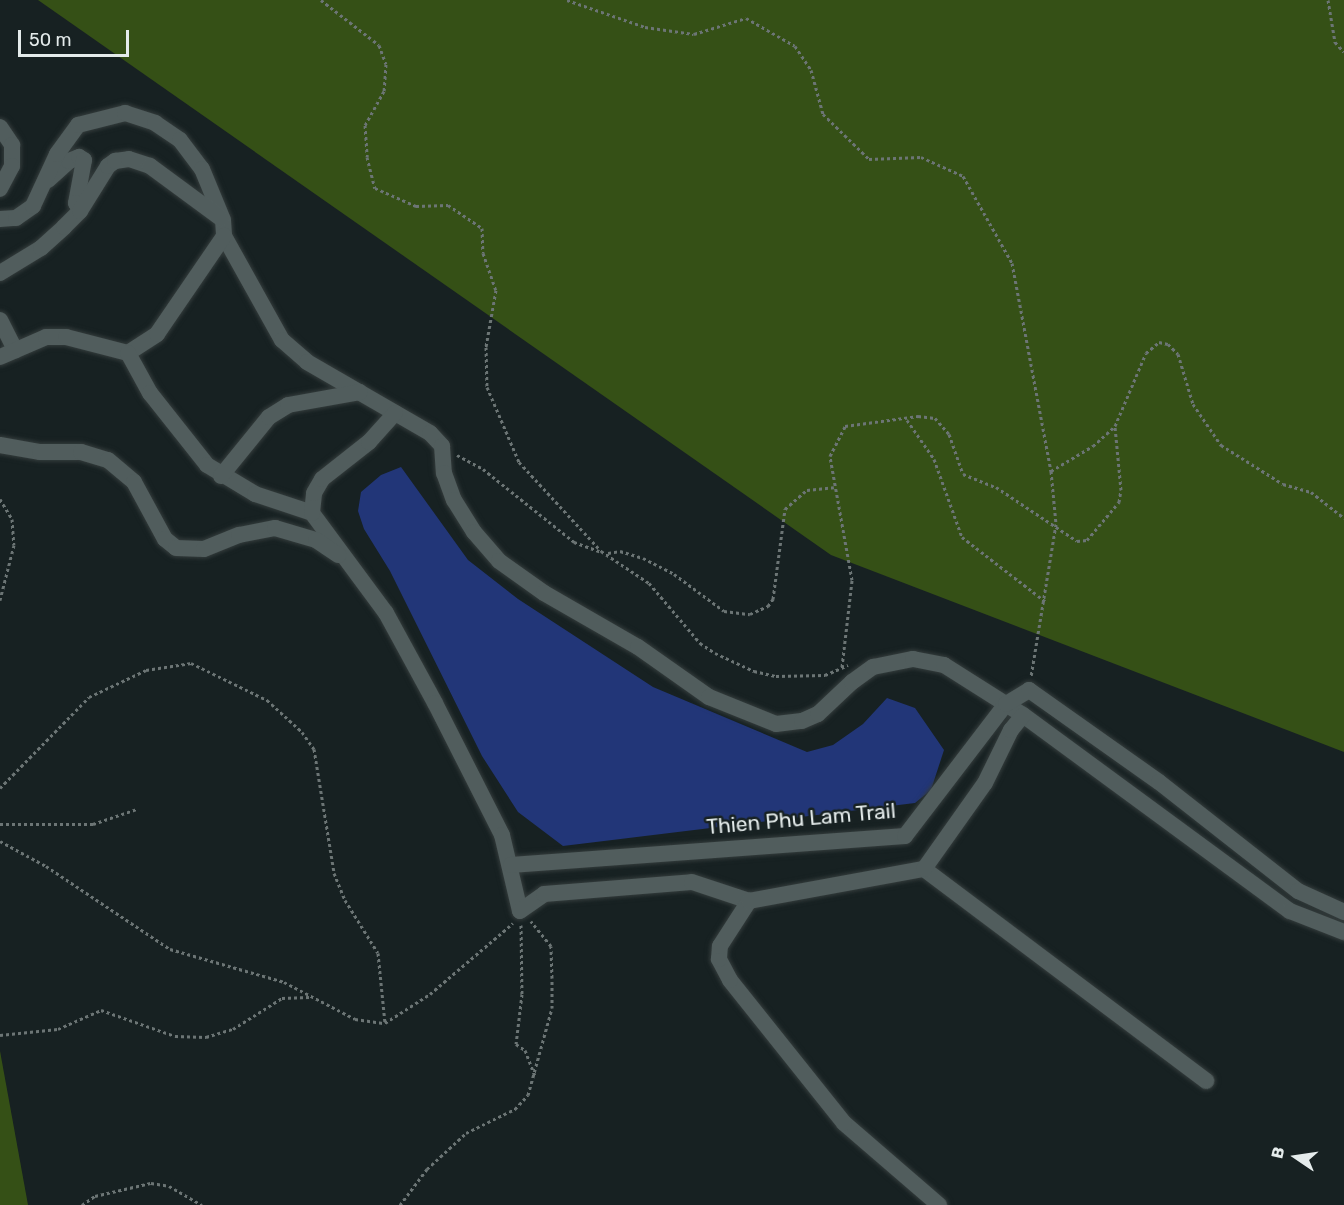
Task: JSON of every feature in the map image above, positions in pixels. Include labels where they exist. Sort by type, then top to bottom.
[{"type":"street","points":[[0,219],[16,218],[26,212],[45,182],[57,154],[78,124],[110,114],[139,116],[187,147],[206,175],[224,228],[282,340],[294,353],[430,433],[442,446],[444,473],[454,500],[474,532],[499,561],[638,647],[677,678],[743,713],[776,724],[802,721],[818,714],[852,681],[873,667],[913,659],[944,665],[1023,715],[1290,911],[1344,932]]},
{"type":"street","points":[[0,127],[12,145],[12,166],[0,189]]},
{"type":"street","points":[[45,182],[69,161],[79,156],[84,160],[76,203],[80,211]]},
{"type":"street","points":[[0,273],[41,248],[80,211],[108,166],[129,159],[177,183],[224,228]]},
{"type":"street","points":[[128,353],[157,334],[224,228]]},
{"type":"street","points":[[0,320],[8,354],[46,337],[66,337],[128,353],[150,393],[207,465],[221,476],[255,494],[312,513],[386,613],[435,702],[502,835],[511,865],[520,911],[544,894],[692,882],[749,901],[924,869],[985,783],[1011,730],[1023,715]]},
{"type":"street","points":[[221,476],[269,417],[288,405],[360,392]]},
{"type":"street","points":[[312,513],[314,492],[322,479],[369,442],[395,413]]},
{"type":"street","points":[[0,445],[40,452],[81,452],[108,460],[134,482],[165,539],[176,548],[204,549],[239,535],[275,528],[316,540],[350,562]]},
{"type":"street","points":[[1029,690],[1159,782],[1298,891],[1344,912]]},
{"type":"street","name":"Thien Phu Lam Trail","points":[[511,865],[905,836],[1006,704],[1029,690]]},
{"type":"street","points":[[924,869],[1206,1080]]},
{"type":"street","points":[[749,901],[720,946],[719,959],[730,980],[844,1123],[939,1205]]},
{"type":"path","points":[[321,0],[379,45],[386,64],[384,91],[365,125],[367,157],[375,188],[417,206],[448,206],[482,228],[483,253],[496,290],[486,347],[487,387],[519,462],[601,552]]},
{"type":"path","points":[[567,0],[645,27],[694,34],[746,18],[795,46],[811,70],[823,114],[869,159],[921,157],[963,176],[1012,263],[1051,471],[1056,524],[1046,602],[1029,690]]},
{"type":"path","points":[[1328,0],[1335,42],[1344,52]]},
{"type":"path","points":[[1051,471],[1093,446],[1115,426],[1146,353],[1159,342],[1168,344],[1178,354],[1193,404],[1221,445],[1283,484],[1311,492],[1344,518]]},
{"type":"path","points":[[842,667],[852,580],[830,456],[845,426],[907,420],[918,416],[935,418],[949,434],[963,474],[996,487],[1056,524],[1068,536],[1087,540],[1112,514],[1121,490],[1115,426]]},
{"type":"path","points":[[907,420],[934,459],[962,537],[1046,602]]},
{"type":"path","points":[[442,446],[483,469],[574,542],[606,554],[649,583],[700,643],[735,663],[754,671],[798,677],[825,675],[855,663]]},
{"type":"path","points":[[606,554],[620,551],[643,558],[674,574],[724,611],[750,614],[768,606],[773,598],[785,510],[807,490],[834,488]]},
{"type":"path","points":[[0,499],[12,519],[14,544],[0,600]]},
{"type":"path","points":[[0,788],[89,697],[146,670],[191,663],[267,700],[302,732],[314,749],[334,873],[345,900],[378,953],[385,1023]]},
{"type":"path","points":[[0,824],[93,824],[137,809]]},
{"type":"path","points":[[0,841],[46,866],[170,949],[284,982],[355,1019],[385,1023],[430,994],[509,930],[520,911]]},
{"type":"path","points":[[400,1205],[427,1169],[466,1133],[515,1109],[528,1095],[535,1077],[552,1008],[550,946],[542,932],[520,911]]},
{"type":"path","points":[[520,911],[522,994],[516,1044],[525,1050],[535,1077]]},
{"type":"path","points":[[0,1035],[58,1029],[101,1010],[175,1036],[206,1037],[233,1029],[282,998],[313,998]]},
{"type":"path","points":[[82,1205],[95,1196],[151,1183],[169,1186],[202,1205]]},
{"type":"green space","points":[[38,0],[1344,0],[1344,752],[831,555]]},
{"type":"green space","points":[[0,1051],[28,1205],[0,1205]]},
{"type":"water","points":[[401,467],[468,560],[518,599],[653,687],[807,752],[833,745],[863,724],[887,698],[915,708],[944,750],[931,790],[915,803],[563,846],[518,812],[482,756],[390,571],[364,529],[358,511],[361,492],[381,475]]}]
